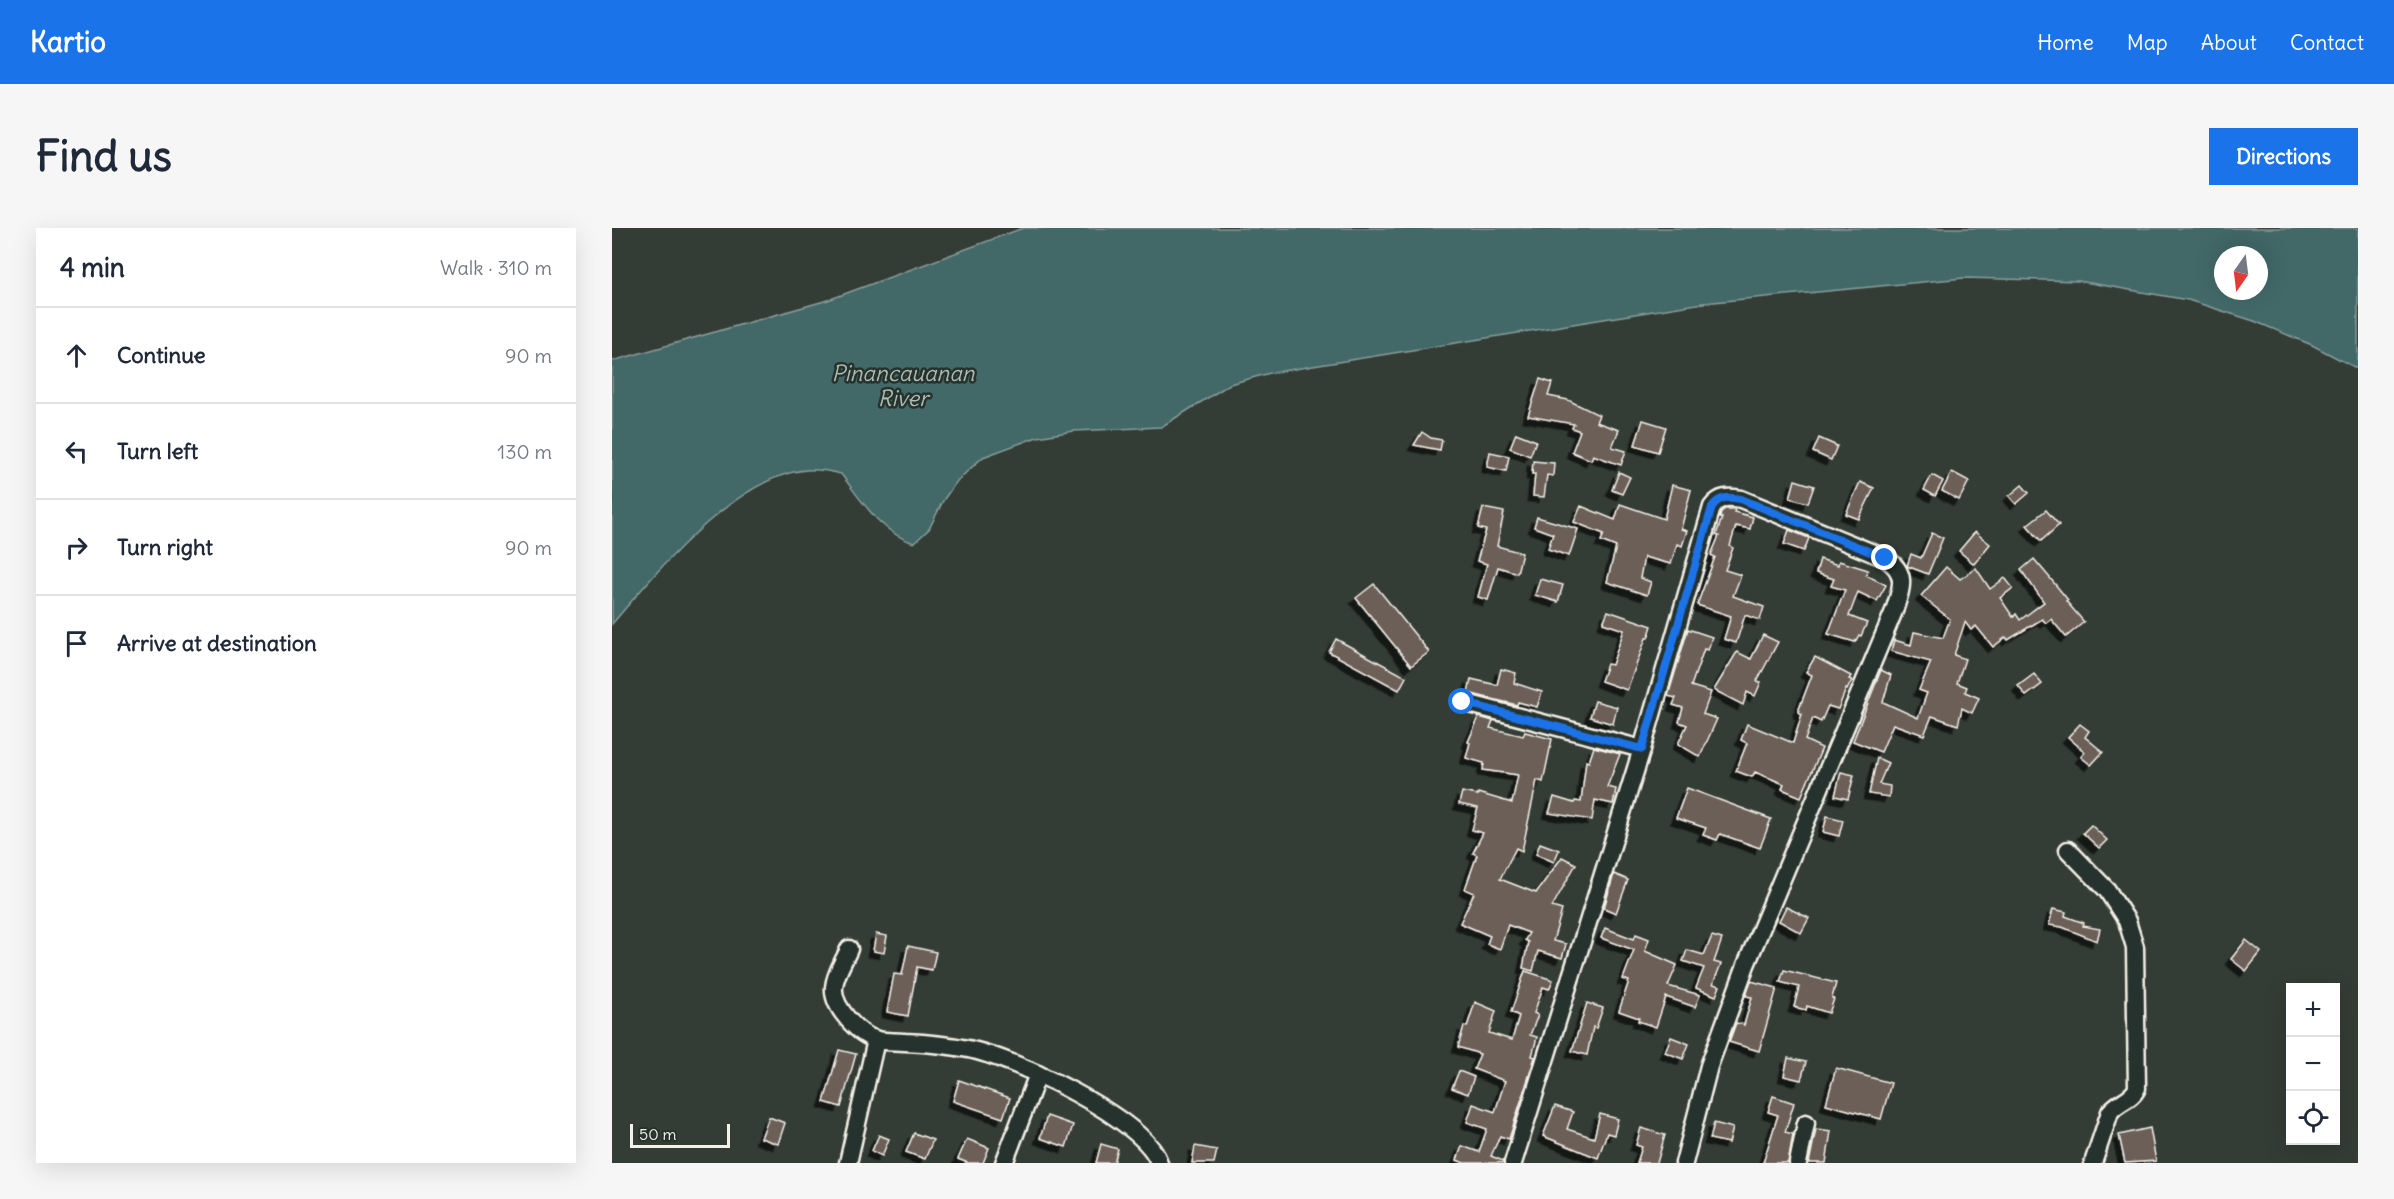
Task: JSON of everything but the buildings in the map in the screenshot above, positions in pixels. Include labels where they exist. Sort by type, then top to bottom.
[{"type":"street","points":[[1513,1163],[1642,749],[1712,507],[1717,500],[1727,497],[1741,499],[1856,544],[1895,564],[1900,573],[1902,586],[1894,611],[1746,965],[1709,1066],[1683,1163]]},
{"type":"street","points":[[1462,702],[1642,749]]},
{"type":"street","points":[[2068,850],[2107,890],[2127,921],[2134,947],[2138,1088],[2135,1094],[2115,1105],[2110,1112],[2093,1163]]},
{"type":"street","points":[[849,949],[834,989],[837,1003],[852,1024],[876,1040],[968,1049],[1006,1059],[1106,1111],[1137,1132],[1156,1153],[1159,1163]]},
{"type":"street","points":[[848,1163],[876,1040]]},
{"type":"street","points":[[1004,1163],[1038,1074]]},
{"type":"street","points":[[1798,1163],[1806,1123]]},
{"type":"water","name":"Pinancauanan River","points":[[1023,228],[2358,228],[2358,369],[2312,345],[2254,321],[2188,300],[2078,281],[1964,278],[1703,303],[1270,373],[1230,384],[1161,427],[1074,431],[1037,437],[983,457],[957,481],[944,499],[929,529],[914,543],[902,538],[881,523],[841,474],[824,470],[790,473],[761,485],[732,503],[704,526],[652,577],[612,624],[612,361],[828,300]]},
{"type":"route","points":[[1462,702],[1642,749],[1712,507],[1717,500],[1727,497],[1741,499],[1856,544],[1885,558]]}]
